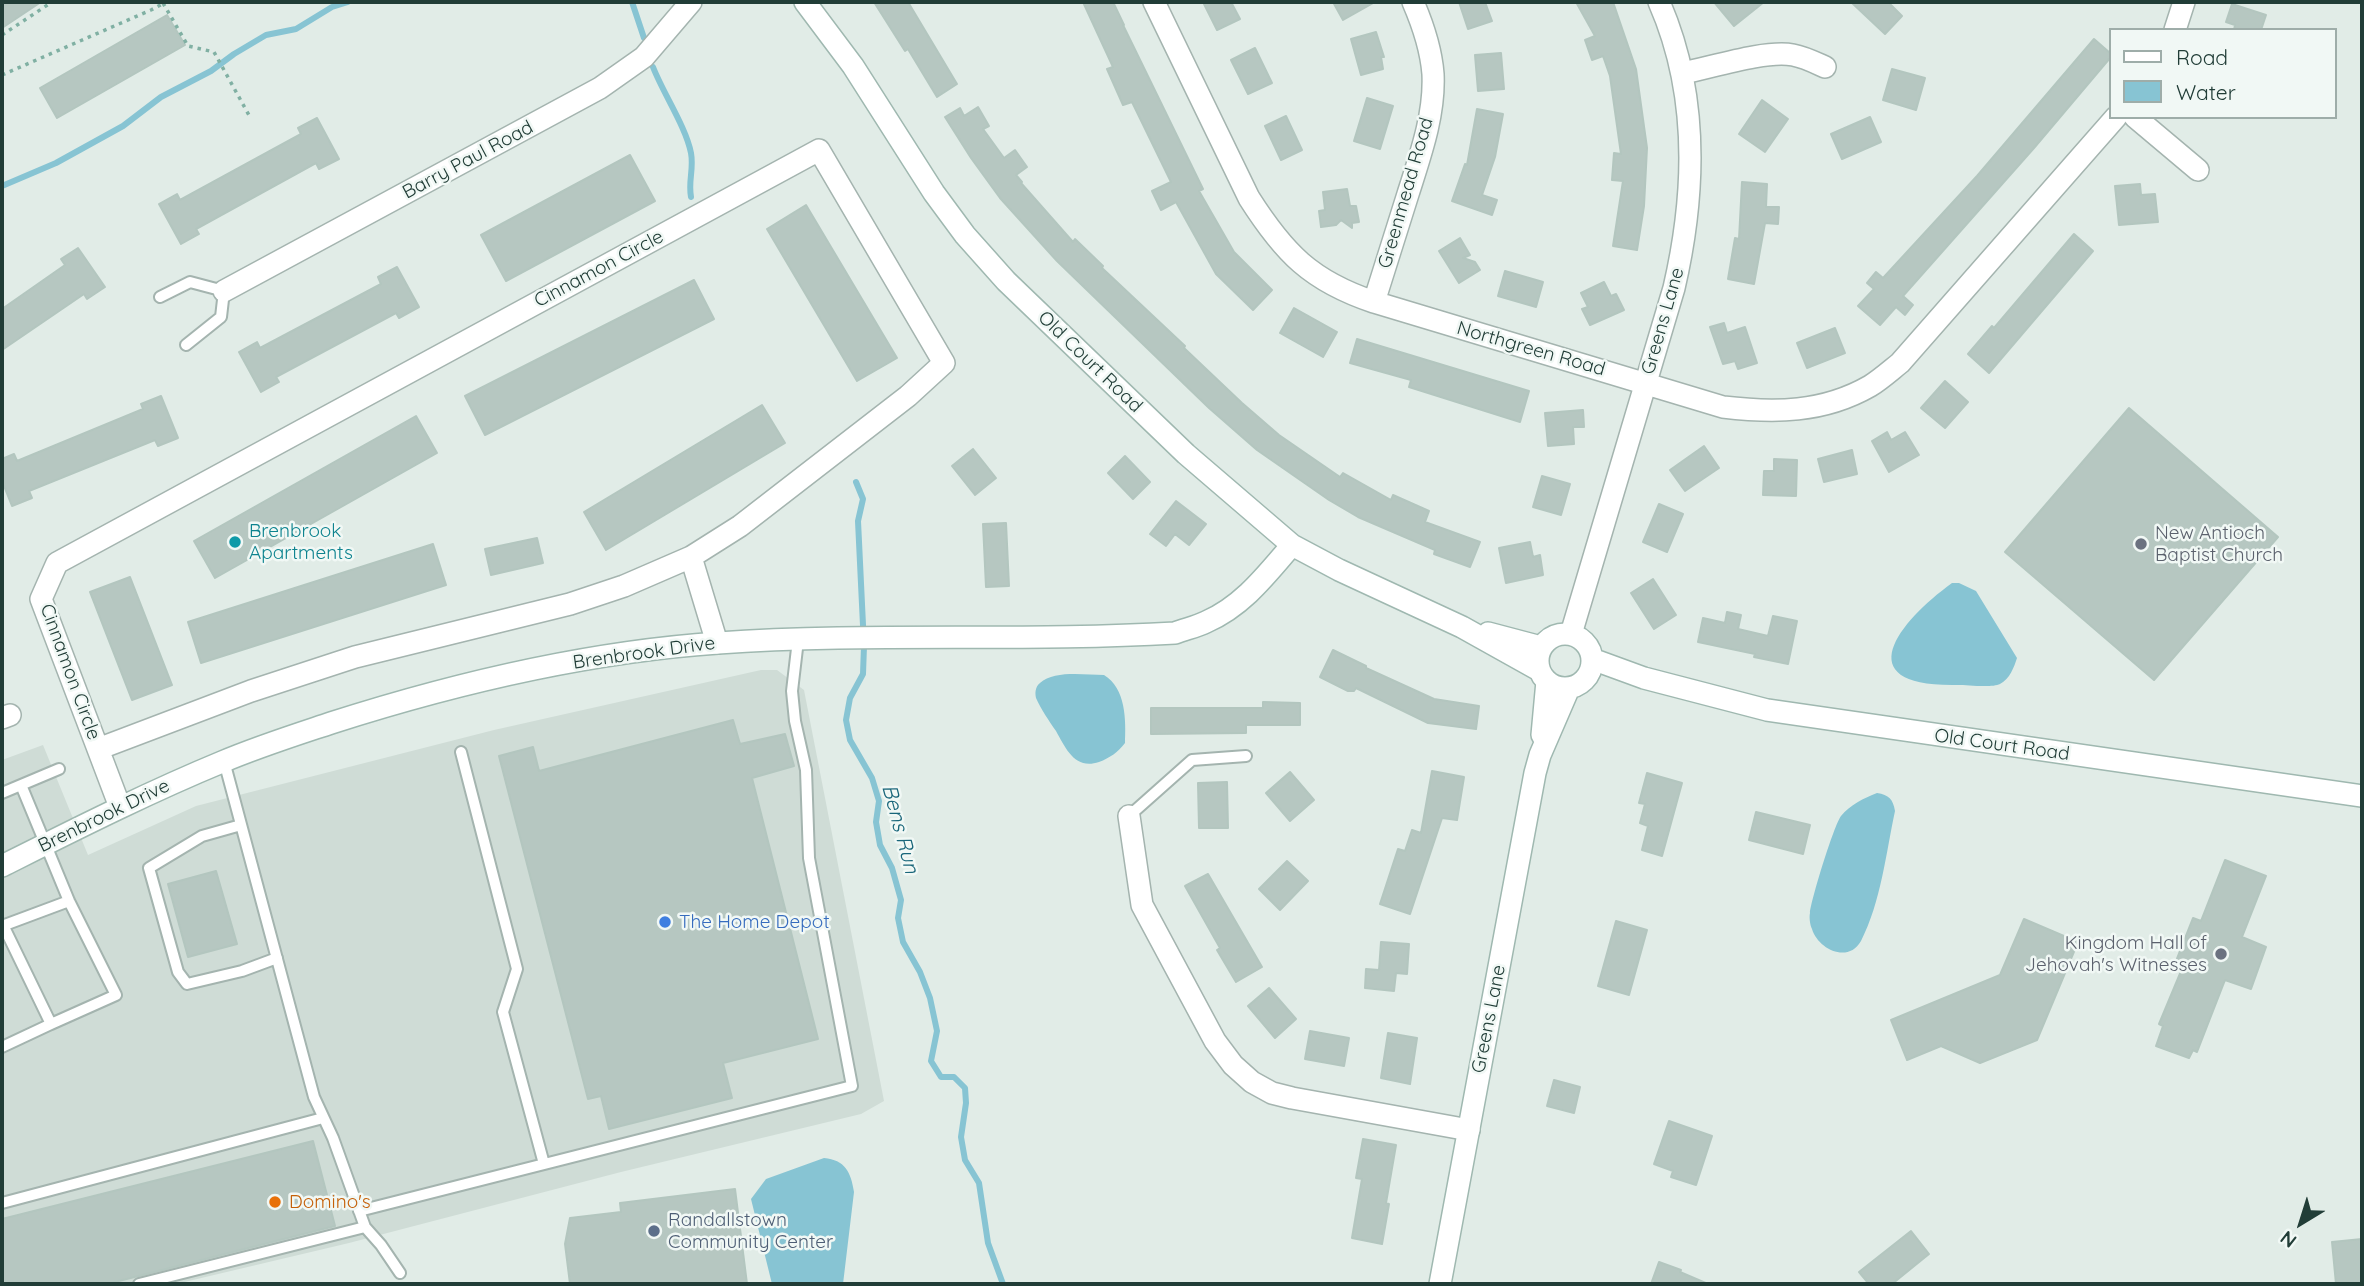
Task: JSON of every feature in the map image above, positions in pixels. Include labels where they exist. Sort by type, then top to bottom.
[{"type":"street","name":"Barry Paul Road","points":[[224,291],[600,89],[644,57],[691,2]]},
{"type":"street","name":"Old Court Road","points":[[805,2],[853,66],[934,193],[965,235],[1006,281],[1186,454],[1292,545],[1462,627],[1543,676]]},
{"type":"street","name":"Northgreen Road","points":[[1154,2],[1249,198],[1266,225],[1302,266],[1349,294],[1374,302],[1723,407],[1763,412],[1802,410],[1835,402],[1870,386],[1900,363],[2114,119]]},
{"type":"street","name":"Greenmead Road","points":[[1374,302],[1426,135],[1431,106],[1433,76],[1429,48],[1413,2]]},
{"type":"street","name":"Greens Lane","points":[[1571,634],[1674,288],[1686,232],[1690,191],[1690,140],[1683,73],[1659,2]]},
{"type":"street","points":[[2176,28],[2184,2]]},
{"type":"street","points":[[1683,73],[1770,55],[1790,55],[1825,67]]},
{"type":"street","points":[[2137,119],[2198,170]]},
{"type":"street","name":"Cinnamon Circle","points":[[98,749],[251,691],[355,657],[570,604],[624,586],[691,557],[740,526],[908,396],[944,363],[819,150],[57,563],[41,599],[120,807]]},
{"type":"street","name":"Brenbrook Drive","points":[[2,866],[120,807],[224,761],[390,704],[507,675],[612,655],[717,643],[1175,633],[1207,622],[1236,605],[1292,545]]},
{"type":"street","points":[[691,557],[717,643]]},
{"type":"street","name":"Old Court Road","points":[[1462,627],[1541,647]]},
{"type":"street","points":[[1571,634],[1586,643],[1592,659],[1590,671],[1576,685],[1557,687],[1543,676],[1537,662],[1541,647],[1551,637],[1571,634]]},
{"type":"street","name":"Old Court Road","points":[[1592,659],[1644,678],[1767,710],[2362,796]]},
{"type":"street","name":"Greens Lane","points":[[1440,1284],[1540,755],[1543,676]]},
{"type":"street","name":"Old Court Road","points":[[1576,685],[1644,678]]},
{"type":"street","name":"Greens Lane","points":[[1540,755],[1576,685]]},
{"type":"street","points":[[1129,816],[1142,905],[1215,1041],[1233,1065],[1252,1082],[1272,1093],[1469,1130]]},
{"type":"lane","points":[[160,297],[190,282],[224,291],[221,317],[186,345]]},
{"type":"lane","points":[[359,1211],[852,1086],[809,858],[806,770],[795,721],[792,691],[798,640]]},
{"type":"lane","points":[[461,752],[517,969],[503,1012],[544,1164]]},
{"type":"lane","points":[[1129,816],[1192,761],[1246,756]]},
{"type":"lane","points":[[224,761],[314,1097],[333,1138],[365,1227],[400,1273]]},
{"type":"lane","points":[[2,793],[59,769]]},
{"type":"lane","points":[[2,1047],[116,995],[69,901],[20,785]]},
{"type":"lane","points":[[241,825],[202,836],[149,869],[177,972],[187,984],[242,971],[277,958]]},
{"type":"lane","points":[[51,1024],[3,925],[69,901]]},
{"type":"lane","points":[[2,1203],[323,1118]]},
{"type":"lane","points":[[139,1284],[365,1227]]},
{"type":"path","points":[[2,35],[52,2]]},
{"type":"path","points":[[2,75],[163,3],[188,46],[214,51],[250,117]]},
{"type":"shaded area","points":[[761,670],[777,670],[804,690],[884,1101],[861,1114],[176,1284],[2,1284],[2,760],[43,745],[88,855],[196,806],[494,730]]},
{"type":"water","points":[[1952,583],[1959,583],[1976,591],[2017,658],[2009,676],[2000,684],[1980,686],[1923,683],[1902,676],[1893,664],[1893,650],[1900,633],[1914,616]]},
{"type":"water","points":[[1104,675],[1121,696],[1125,715],[1125,743],[1107,759],[1091,764],[1084,763],[1072,756],[1064,745],[1038,702],[1036,690],[1040,683],[1053,676]]},
{"type":"water","points":[[1877,793],[1890,798],[1895,811],[1886,860],[1878,894],[1861,941],[1849,952],[1841,953],[1827,948],[1815,936],[1810,921],[1814,894],[1828,847],[1841,816],[1858,802]]},
{"type":"water","points":[[824,1158],[837,1161],[846,1168],[854,1192],[843,1284],[772,1284],[751,1199],[766,1179]]},
{"type":"building","points":[[2,2],[41,2],[2,28]]},
{"type":"building","points":[[874,2],[908,2],[957,84],[937,97],[908,49],[905,51]]},
{"type":"building","points":[[1083,2],[1113,2],[1203,189],[1199,191],[1234,252],[1272,290],[1253,310],[1216,274],[1176,202],[1161,210],[1152,191],[1171,182],[1132,102],[1123,105],[1107,69],[1113,67]]},
{"type":"building","points":[[1203,2],[1231,2],[1240,19],[1217,30]]},
{"type":"building","points":[[1333,2],[1375,2],[1343,20]]},
{"type":"building","points":[[1459,2],[1485,2],[1492,21],[1468,29]]},
{"type":"building","points":[[1576,2],[1613,2],[1636,69],[1647,148],[1644,206],[1637,250],[1613,246],[1623,181],[1612,180],[1614,153],[1621,154],[1610,76],[1603,56],[1592,60],[1585,40],[1595,36]]},
{"type":"building","points":[[1714,2],[1764,2],[1734,26]]},
{"type":"building","points":[[1851,2],[1888,2],[1902,16],[1885,34]]},
{"type":"building","points":[[2232,4],[2266,15],[2262,28],[2234,28],[2235,25],[2226,22]]},
{"type":"building","points":[[167,15],[185,45],[57,118],[40,88]]},
{"type":"building","points":[[1376,32],[1384,57],[1381,57],[1383,69],[1361,75],[1351,39]]},
{"type":"building","points":[[2094,39],[2108,51],[2108,60],[1903,296],[1913,305],[1905,315],[1896,307],[1880,325],[1858,306],[1874,289],[1867,283],[1876,272],[1883,278],[1977,176]]},
{"type":"building","points":[[1255,48],[1272,83],[1248,94],[1231,60]]},
{"type":"building","points":[[1501,53],[1504,89],[1478,91],[1475,55]]},
{"type":"building","points":[[1892,69],[1925,78],[1916,110],[1883,100]]},
{"type":"building","points":[[1367,98],[1393,106],[1380,149],[1354,141]]},
{"type":"building","points":[[1762,100],[1788,119],[1765,152],[1739,134]]},
{"type":"building","points":[[978,107],[989,126],[983,129],[1004,158],[1015,150],[1027,167],[1016,175],[1021,183],[1073,242],[1075,239],[1242,403],[1279,435],[1340,477],[1343,473],[1391,500],[1393,495],[1429,511],[1425,522],[1480,542],[1470,567],[1434,554],[1435,550],[1358,517],[1329,500],[1257,450],[1209,408],[1057,261],[1000,198],[945,117],[960,108],[964,116]]},
{"type":"building","points":[[1477,109],[1503,114],[1495,157],[1482,195],[1497,200],[1492,215],[1452,201],[1465,164],[1467,165]]},
{"type":"building","points":[[1286,116],[1302,150],[1281,160],[1265,126]]},
{"type":"building","points":[[1870,117],[1881,142],[1842,159],[1831,134]]},
{"type":"building","points":[[317,118],[339,159],[319,169],[316,163],[196,229],[199,234],[181,244],[159,204],[177,194],[180,200],[301,134],[298,128]]},
{"type":"building","points":[[630,155],[655,201],[506,281],[481,235]]},
{"type":"building","points":[[1742,182],[1767,184],[1766,207],[1779,207],[1778,224],[1765,223],[1754,284],[1728,279],[1735,238],[1739,239]]},
{"type":"building","points":[[2140,184],[2141,195],[2155,194],[2158,222],[2119,225],[2115,186]]},
{"type":"building","points":[[1347,189],[1350,206],[1356,206],[1359,222],[1352,223],[1352,228],[1341,220],[1336,225],[1321,227],[1319,211],[1325,210],[1323,192]]},
{"type":"building","points":[[806,205],[897,358],[857,381],[767,229]]},
{"type":"building","points":[[2074,234],[2093,251],[1989,373],[1968,354],[1992,326],[1994,328]]},
{"type":"building","points":[[1460,238],[1470,255],[1463,258],[1475,262],[1480,270],[1459,283],[1439,251]]},
{"type":"building","points":[[78,248],[105,287],[87,299],[84,294],[2,350],[2,309],[65,265],[61,259]]},
{"type":"building","points":[[397,267],[419,307],[399,318],[396,313],[276,377],[279,382],[261,392],[239,352],[257,342],[260,348],[381,284],[378,277]]},
{"type":"building","points":[[1505,271],[1543,282],[1536,307],[1498,296]]},
{"type":"building","points":[[694,280],[714,319],[485,435],[465,396]]},
{"type":"building","points":[[1604,282],[1611,296],[1616,294],[1624,310],[1590,325],[1582,309],[1588,307],[1581,293]]},
{"type":"building","points":[[1294,308],[1337,332],[1323,357],[1280,333]]},
{"type":"building","points":[[1724,323],[1727,333],[1745,327],[1757,363],[1738,369],[1735,361],[1723,364],[1710,327]]},
{"type":"building","points":[[1835,328],[1845,353],[1807,368],[1797,343]]},
{"type":"building","points":[[1357,339],[1529,391],[1520,422],[1409,387],[1411,380],[1350,363]]},
{"type":"building","points":[[1945,381],[1968,402],[1945,428],[1921,408]]},
{"type":"building","points":[[161,396],[178,438],[158,446],[155,440],[29,491],[32,498],[12,506],[2,481],[2,459],[14,454],[17,461],[143,409],[141,404]]},
{"type":"building","points":[[762,405],[785,443],[606,550],[584,512]]},
{"type":"building","name":"New Antioch Baptist Church","points":[[2129,408],[2278,537],[2154,680],[2005,552]]},
{"type":"building","points":[[1583,410],[1584,427],[1573,427],[1574,444],[1548,446],[1545,413]]},
{"type":"building","points":[[416,416],[437,453],[215,578],[194,541]]},
{"type":"building","points":[[1887,432],[1891,440],[1905,432],[1919,455],[1889,472],[1872,441]]},
{"type":"building","points":[[1704,446],[1719,468],[1685,491],[1670,470]]},
{"type":"building","points":[[973,449],[996,478],[975,495],[952,466]]},
{"type":"building","points":[[1852,450],[1857,474],[1824,482],[1818,459]]},
{"type":"building","points":[[1125,456],[1150,482],[1133,499],[1108,473]]},
{"type":"building","points":[[1774,459],[1797,460],[1796,496],[1763,495],[1764,471],[1774,471]]},
{"type":"building","points":[[1542,476],[1570,484],[1561,515],[1533,507]]},
{"type":"building","points":[[1176,501],[1206,524],[1189,545],[1175,534],[1166,546],[1150,534]]},
{"type":"building","points":[[1659,504],[1683,514],[1667,552],[1643,542]]},
{"type":"building","points":[[1006,523],[1009,586],[986,587],[983,524]]},
{"type":"building","points":[[537,538],[543,563],[491,575],[485,549]]},
{"type":"building","points":[[1530,542],[1533,557],[1540,555],[1543,575],[1506,583],[1499,548]]},
{"type":"building","points":[[433,544],[446,585],[201,663],[188,622]]},
{"type":"building","points":[[130,577],[172,685],[132,700],[90,592]]},
{"type":"building","points":[[1653,579],[1676,615],[1654,629],[1631,593]]},
{"type":"building","points":[[1727,612],[1741,615],[1738,629],[1768,636],[1773,616],[1797,621],[1788,664],[1698,642],[1703,618],[1725,623]]},
{"type":"building","points":[[1333,650],[1434,699],[1479,706],[1476,729],[1428,723],[1356,688],[1354,691],[1348,691],[1320,677]]},
{"type":"building","points":[[1263,702],[1300,703],[1300,725],[1246,725],[1246,733],[1151,734],[1151,708],[1263,708]]},
{"type":"building","name":"The Home Depot","points":[[733,720],[740,744],[785,734],[794,766],[752,778],[818,1039],[723,1063],[732,1098],[609,1129],[601,1096],[588,1099],[499,756],[533,747],[539,771]]},
{"type":"building","points":[[1432,771],[1464,777],[1457,820],[1442,818],[1410,914],[1380,904],[1398,849],[1405,851],[1412,830],[1421,833]]},
{"type":"building","points":[[1290,772],[1314,800],[1290,821],[1266,793]]},
{"type":"building","points":[[1647,773],[1682,783],[1662,856],[1642,850],[1648,826],[1640,823],[1645,804],[1639,803]]},
{"type":"building","points":[[1227,782],[1228,828],[1199,828],[1198,783]]},
{"type":"building","points":[[1756,812],[1810,825],[1803,854],[1749,840]]},
{"type":"building","name":"Kingdom Hall of Jehovah's Witnesses","points":[[2225,860],[2266,876],[2242,937],[2266,947],[2251,989],[2225,980],[2197,1052],[2193,1050],[2189,1058],[2156,1046],[2163,1026],[2159,1024],[2184,964],[2176,961],[2193,918],[2201,921]]},
{"type":"building","points":[[1287,861],[1308,881],[1280,910],[1259,889]]},
{"type":"building","points":[[216,871],[237,944],[188,957],[168,884]]},
{"type":"building","points":[[1208,874],[1262,967],[1236,982],[1185,886]]},
{"type":"building","points":[[2024,919],[2078,942],[2037,1040],[1980,1063],[1941,1046],[1907,1060],[1891,1020],[2000,975]]},
{"type":"building","points":[[1616,921],[1647,930],[1629,995],[1598,986]]},
{"type":"building","points":[[1381,942],[1409,944],[1407,974],[1396,973],[1394,991],[1365,988],[1366,969],[1379,970]]},
{"type":"building","points":[[1269,988],[1296,1019],[1275,1038],[1248,1006]]},
{"type":"building","points":[[1310,1031],[1349,1038],[1344,1066],[1305,1059]]},
{"type":"building","points":[[1388,1033],[1417,1038],[1410,1084],[1381,1078]]},
{"type":"building","points":[[1554,1080],[1580,1087],[1574,1113],[1547,1106]]},
{"type":"building","points":[[1669,1121],[1712,1136],[1696,1185],[1671,1177],[1673,1171],[1654,1164]]},
{"type":"building","points":[[1363,1139],[1396,1145],[1382,1244],[1352,1238],[1362,1179],[1356,1178]]},
{"type":"building","points":[[313,1141],[335,1226],[107,1284],[2,1284],[2,1219]]},
{"type":"building","name":"Randallstown Community Center","points":[[735,1189],[747,1284],[570,1284],[565,1244],[570,1218],[621,1212],[620,1203]]},
{"type":"building","points":[[1911,1231],[1929,1254],[1892,1284],[1869,1284],[1859,1272]]},
{"type":"building","points":[[2362,1239],[2362,1284],[2336,1284],[2332,1242]]},
{"type":"building","points":[[1659,1262],[1681,1270],[1680,1272],[1708,1284],[1651,1284]]},
{"type":"waterway","points":[[2,186],[56,163],[123,126],[161,97],[211,71],[266,35],[296,29],[332,7],[348,2]]},
{"type":"waterway","name":"Bens Run","points":[[632,2],[644,38]]},
{"type":"waterway","name":"Bens Run","points":[[653,67],[688,143],[692,159],[691,197]]},
{"type":"waterway","name":"Bens Run","points":[[856,482],[863,499],[858,521],[863,674],[850,698],[846,720],[850,740],[872,778],[879,801],[876,822],[880,845],[892,868],[901,900],[898,918],[903,942],[920,972],[930,998],[937,1031],[931,1061],[941,1077],[954,1077],[965,1088],[966,1103],[961,1137],[965,1160],[979,1183],[988,1243],[1003,1284]]},
{"type":"place","name":"Brenbrook Apartments","points":[[235,542]]},
{"type":"place","name":"New Antioch Baptist Church","points":[[2141,544]]},
{"type":"place","name":"The Home Depot","points":[[665,922]]},
{"type":"place","name":"Kingdom Hall of Jehovah's Witnesses","points":[[2221,954]]},
{"type":"place","name":"Domino's","points":[[275,1202]]},
{"type":"place","name":"Randallstown Community Center","points":[[654,1231]]}]
